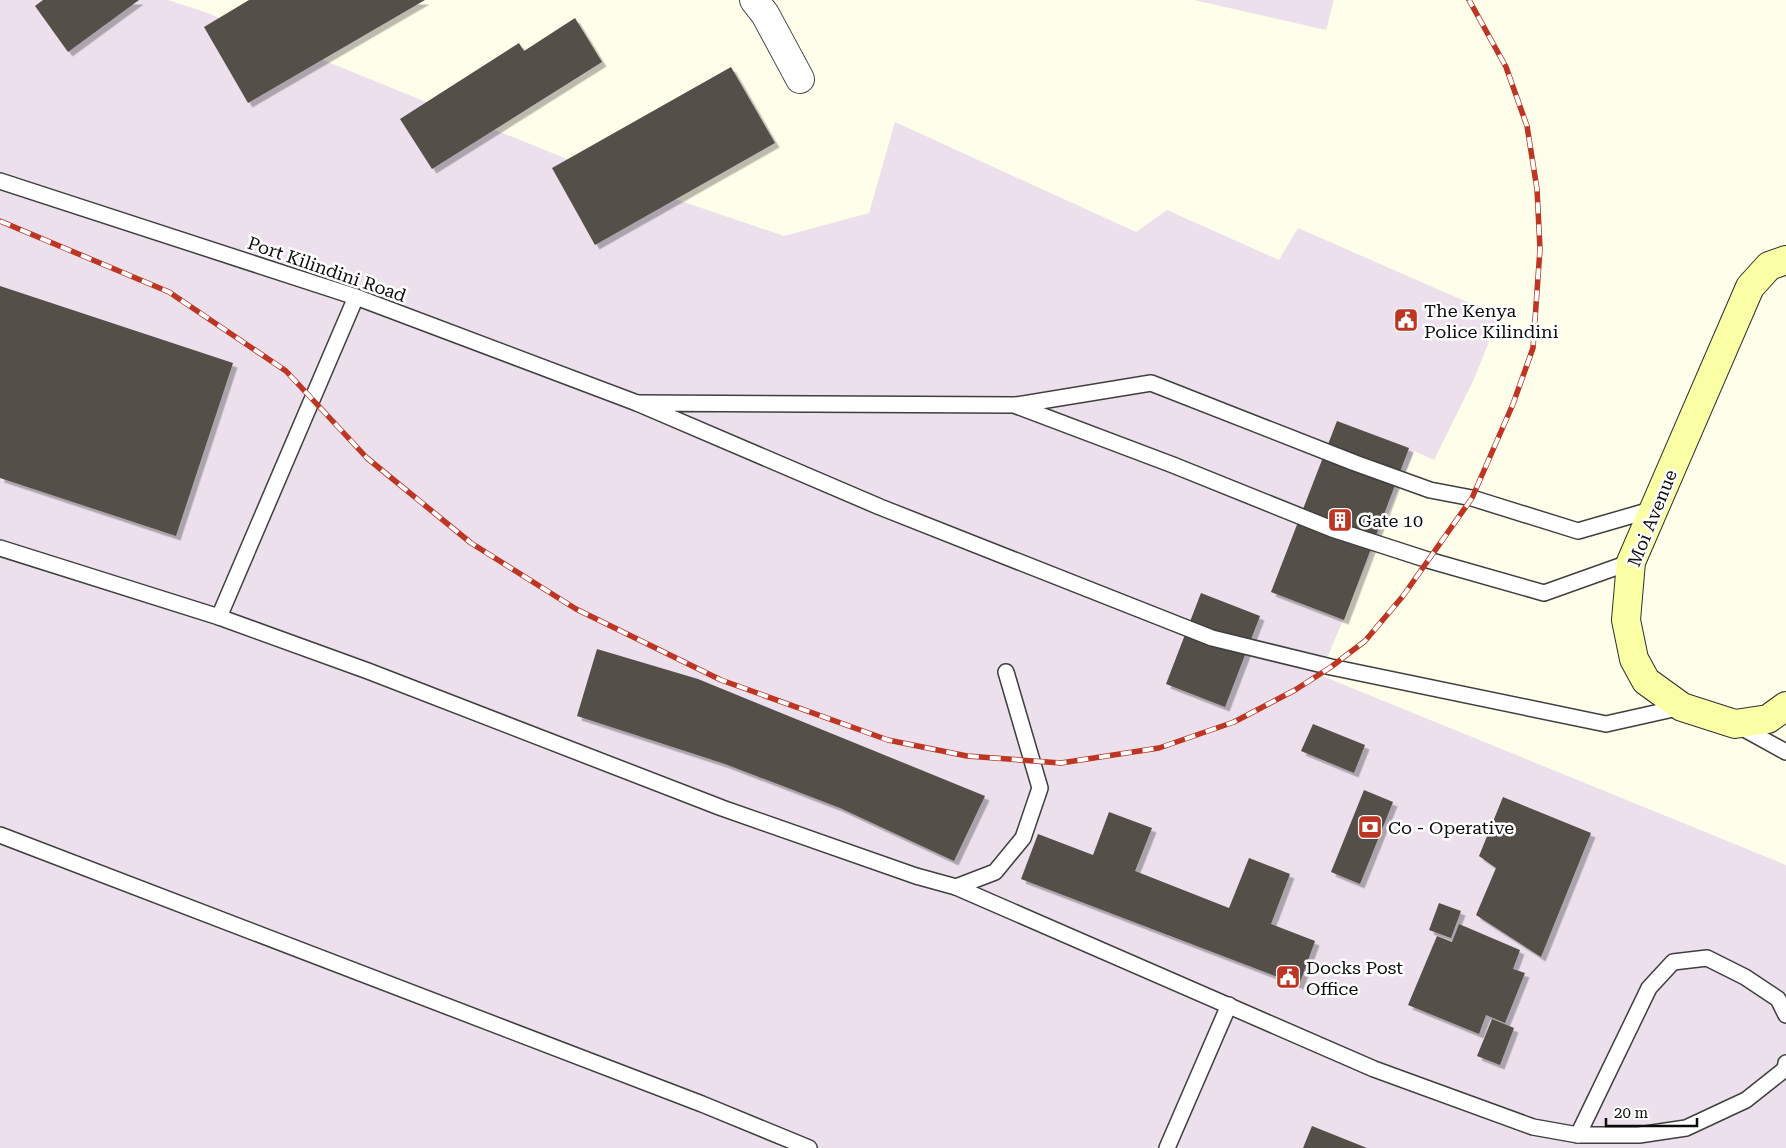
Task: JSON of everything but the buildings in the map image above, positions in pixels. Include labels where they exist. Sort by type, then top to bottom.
[{"type":"main road","name":"Moi Avenue","points":[[1786,260],[1769,266],[1750,287],[1631,562],[1626,620],[1634,659],[1646,681],[1682,706],[1736,724],[1768,719],[1786,706]]},
{"type":"street","points":[[754,0],[766,14],[800,79]]},
{"type":"lane","name":"Port Kilindini Road","points":[[0,181],[356,297],[637,404],[880,507],[1212,638],[1350,671],[1606,724],[1682,706]]},
{"type":"lane","points":[[219,617],[356,297]]},
{"type":"lane","points":[[637,404],[1014,405],[1151,383],[1355,463],[1430,490],[1472,498],[1578,531],[1654,509]]},
{"type":"lane","points":[[1014,405],[1173,465],[1332,529],[1428,560],[1544,593],[1631,562]]},
{"type":"lane","points":[[0,548],[219,617],[377,675],[722,808],[916,876],[956,887],[1383,1072],[1533,1127],[1578,1135],[1639,1135],[1686,1128],[1746,1100],[1785,1069],[1786,1063]]},
{"type":"lane","points":[[956,887],[995,872],[1023,838],[1040,788],[1006,672]]},
{"type":"lane","points":[[1736,724],[1786,752]]},
{"type":"lane","points":[[0,835],[702,1104],[809,1148]]},
{"type":"lane","points":[[1578,1135],[1650,988],[1673,962],[1707,958],[1744,977],[1778,999],[1786,1015]]},
{"type":"lane","points":[[1168,1148],[1228,1005]]},
{"type":"shaded area","points":[[0,0],[168,0],[205,12],[616,179],[784,236],[869,213],[895,122],[1136,232],[1167,210],[1279,260],[1298,228],[1499,316],[1475,377],[1434,460],[1414,451],[1320,675],[1786,865],[1786,1148],[0,1148]]},
{"type":"shaded area","points":[[1194,0],[1334,0],[1326,30]]},
{"type":"railway","points":[[0,221],[169,292],[286,371],[367,458],[471,543],[576,609],[721,680],[888,740],[967,756],[1061,763],[1159,748],[1234,722],[1295,690],[1331,667],[1365,641],[1403,596],[1472,498],[1513,404],[1533,348],[1540,249],[1537,189],[1527,126],[1506,67],[1469,0]]},
{"type":"place","name":"The Kenya Police Kilindini","points":[[1406,320]]},
{"type":"place","name":"Gate 10","points":[[1340,520]]},
{"type":"place","name":"Co - Operative","points":[[1370,827]]},
{"type":"place","name":"Docks Post Office","points":[[1288,977]]}]
